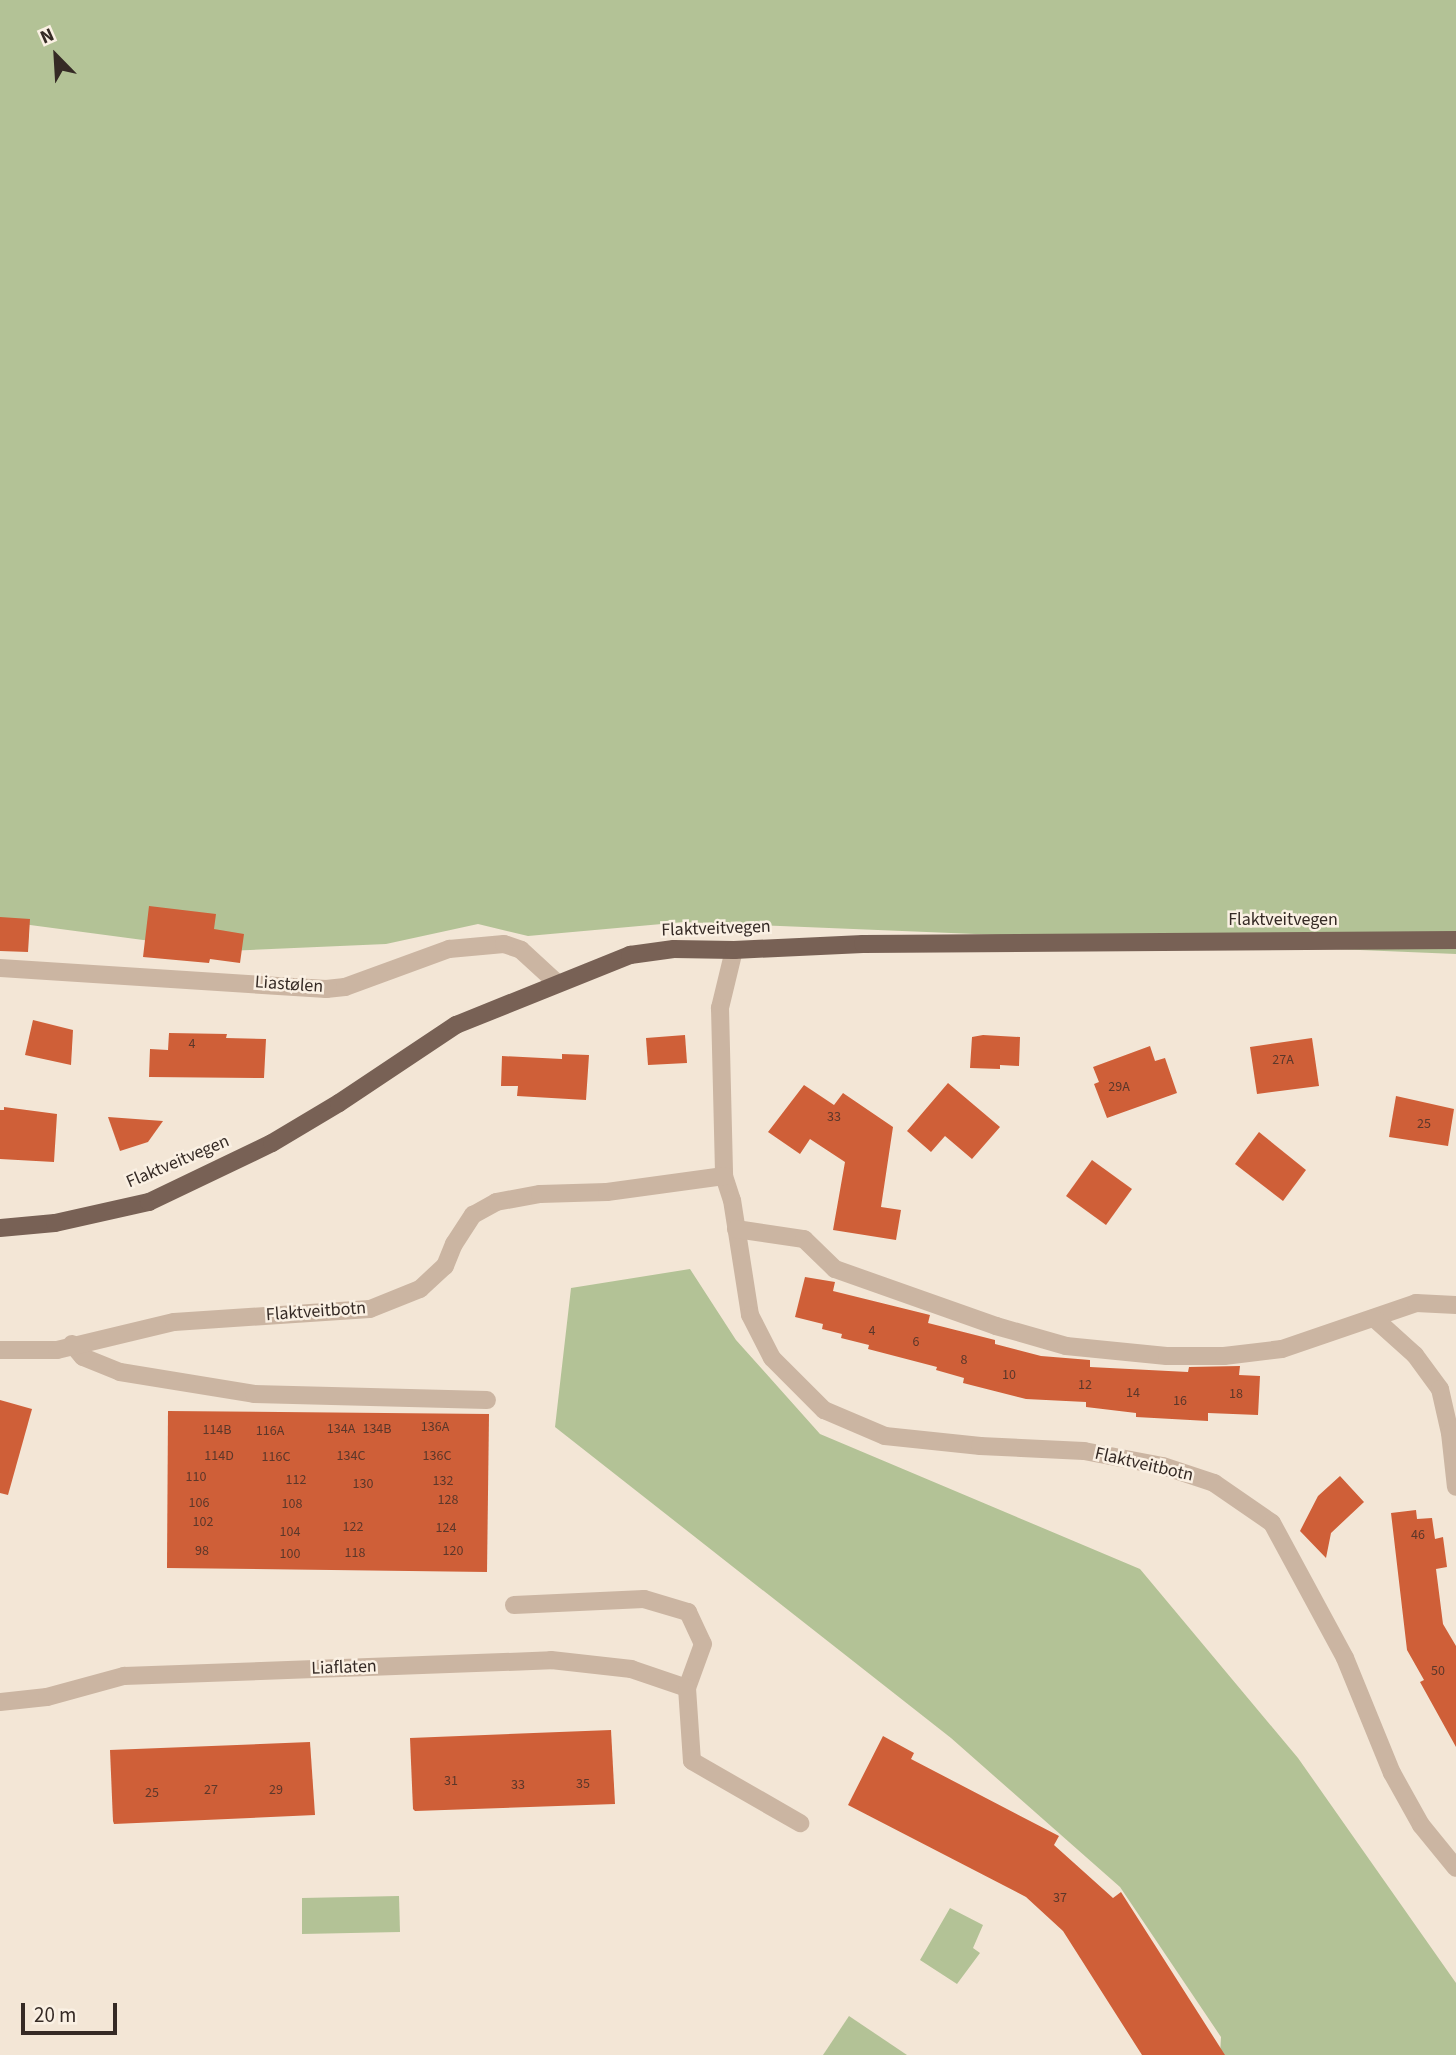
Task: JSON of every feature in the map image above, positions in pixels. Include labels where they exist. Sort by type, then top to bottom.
[{"type":"main road","name":"Flaktveitvegen","points":[[0,1228],[55,1223],[149,1202],[207,1176],[340,1102],[456,1025],[630,955],[674,949],[734,950],[863,944],[1456,940]]},
{"type":"street","name":"Liastølen","points":[[0,968],[326,989],[345,987],[449,948],[504,944],[521,950],[557,983]]},
{"type":"street","name":"Flaktveitbotn","points":[[734,950],[720,1009],[724,1176],[732,1200],[750,1315],[772,1358],[824,1410],[885,1436],[980,1447],[1084,1451],[1163,1466],[1214,1483],[1272,1522],[1345,1658],[1392,1773],[1421,1825],[1456,1868]]},
{"type":"street","name":"Flaktveitbotn","points":[[72,1344],[174,1322],[370,1310],[421,1289],[445,1266],[454,1244],[473,1215],[496,1202],[540,1194],[607,1192],[724,1176]]},
{"type":"street","points":[[736,1229],[804,1239],[835,1269],[996,1325],[1066,1346],[1167,1356],[1224,1356],[1282,1349],[1416,1303],[1456,1305]]},
{"type":"street","points":[[1375,1319],[1415,1355],[1440,1390],[1450,1433],[1456,1487]]},
{"type":"street","points":[[0,1350],[57,1350],[72,1344],[83,1357],[120,1372],[254,1394],[487,1400]]},
{"type":"street","points":[[514,1605],[644,1599],[688,1612],[703,1644],[687,1688],[692,1761],[800,1824]]},
{"type":"street","name":"Liaflaten","points":[[0,1702],[47,1697],[124,1676],[551,1660],[631,1669],[687,1688]]},
{"type":"green space","points":[[0,0],[1456,0],[1456,954],[684,922],[528,936],[478,924],[386,944],[226,951],[0,921]]},
{"type":"green space","points":[[690,1269],[736,1340],[820,1434],[1140,1569],[1298,1758],[1456,1983],[1456,2055],[1220,2055],[1221,2037],[1120,1887],[951,1738],[555,1427],[571,1288]]},
{"type":"green space","points":[[399,1896],[400,1932],[302,1934],[302,1898]]},
{"type":"green space","points":[[950,1908],[983,1925],[973,1948],[980,1953],[957,1984],[920,1960]]},
{"type":"green space","points":[[849,2016],[907,2055],[823,2055]]},
{"type":"building","points":[[149,906],[216,914],[214,929],[244,934],[240,963],[210,959],[209,963],[143,957]]},
{"type":"building","points":[[0,917],[30,919],[28,952],[0,951]]},
{"type":"building","points":[[33,1020],[73,1030],[71,1065],[25,1055]]},
{"type":"building","points":[[169,1033],[227,1034],[226,1038],[266,1039],[264,1078],[149,1077],[150,1049],[168,1050]]},
{"type":"building","points":[[685,1035],[687,1063],[648,1065],[646,1038]]},
{"type":"building","points":[[972,1037],[1020,1037],[1019,1066],[1000,1065],[1000,1069],[970,1068]]},
{"type":"building","points":[[1312,1038],[1319,1086],[1257,1094],[1250,1047]]},
{"type":"building","points":[[1150,1046],[1155,1061],[1165,1058],[1177,1093],[1107,1118],[1094,1084],[1099,1082],[1093,1067]]},
{"type":"building","points":[[562,1054],[589,1055],[586,1100],[517,1096],[518,1086],[501,1086],[502,1056],[562,1059]]},
{"type":"building","points":[[948,1083],[1000,1127],[972,1159],[945,1136],[931,1152],[907,1131]]},
{"type":"building","points":[[804,1085],[834,1105],[843,1093],[893,1127],[881,1207],[901,1210],[896,1240],[833,1230],[845,1162],[810,1139],[800,1154],[768,1132]]},
{"type":"building","points":[[1396,1096],[1454,1109],[1448,1146],[1389,1137]]},
{"type":"building","points":[[4,1107],[57,1114],[54,1162],[0,1159],[0,1110],[4,1110]]},
{"type":"building","points":[[108,1117],[163,1121],[148,1142],[120,1151]]},
{"type":"building","points":[[1259,1132],[1306,1170],[1283,1201],[1235,1164]]},
{"type":"building","points":[[1092,1160],[1132,1189],[1106,1225],[1066,1196]]},
{"type":"building","points":[[805,1277],[835,1282],[833,1291],[930,1315],[928,1323],[995,1340],[995,1344],[1041,1356],[1090,1360],[1090,1367],[1188,1372],[1189,1367],[1240,1366],[1239,1375],[1260,1376],[1258,1415],[1208,1413],[1208,1421],[1136,1417],[1136,1413],[1086,1407],[1086,1402],[1026,1399],[963,1383],[964,1378],[936,1370],[937,1367],[868,1349],[869,1345],[841,1338],[842,1334],[822,1329],[823,1324],[795,1317]]},
{"type":"building","points":[[0,1400],[32,1409],[8,1495],[0,1493]]},
{"type":"building","points":[[168,1411],[489,1414],[487,1572],[167,1568]]},
{"type":"building","points":[[1340,1476],[1364,1502],[1331,1533],[1326,1558],[1300,1531],[1318,1496]]},
{"type":"building","points":[[1416,1510],[1417,1519],[1432,1518],[1435,1539],[1443,1537],[1447,1567],[1436,1569],[1443,1624],[1456,1646],[1456,1747],[1420,1682],[1424,1680],[1407,1650],[1391,1513]]},
{"type":"building","points":[[611,1730],[615,1804],[413,1809],[410,1738]]},
{"type":"building","points":[[883,1736],[914,1753],[911,1759],[1059,1836],[1054,1845],[1113,1898],[1121,1892],[1225,2055],[1142,2055],[1063,1931],[1026,1897],[848,1805]]},
{"type":"building","points":[[310,1742],[315,1815],[114,1824],[110,1750]]}]
